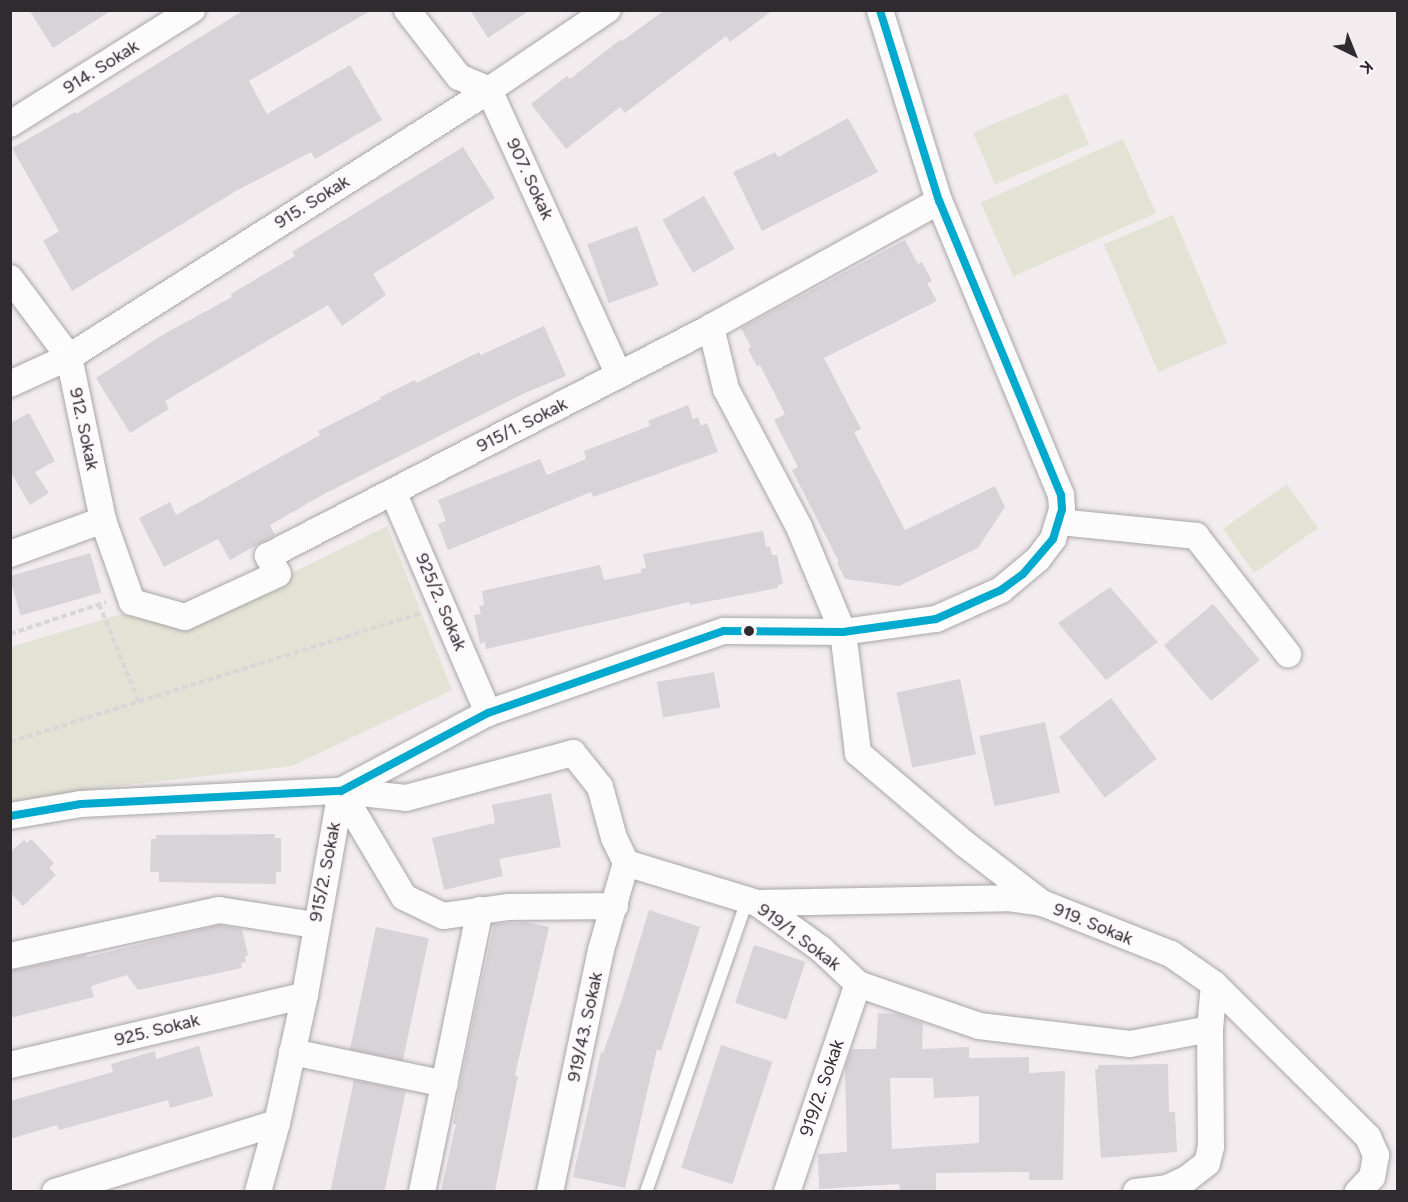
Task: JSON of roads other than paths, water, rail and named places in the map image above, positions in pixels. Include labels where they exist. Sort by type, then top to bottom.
[{"type":"street","name":"914. Sokak","points":[[10,124],[192,10]]},
{"type":"street","points":[[406,10],[459,77],[489,90]]},
{"type":"street","name":"915. Sokak","points":[[10,384],[69,357],[489,90],[607,10]]},
{"type":"street","points":[[341,791],[488,712],[724,631],[843,632],[936,619],[1001,590],[1038,559],[1053,539],[1059,522],[1060,495],[939,201],[880,10]]},
{"type":"street","name":"907. Sokak","points":[[489,90],[619,375]]},
{"type":"street","name":"915/1. Sokak","points":[[129,594],[132,603],[185,617],[278,574],[268,556],[711,327],[939,201]]},
{"type":"street","name":"912. Sokak","points":[[10,278],[69,357],[103,520],[129,594]]},
{"type":"street","points":[[711,327],[726,389],[799,527],[843,632]]},
{"type":"street","name":"925/2. Sokak","points":[[393,492],[488,712]]},
{"type":"street","points":[[10,554],[103,520]]},
{"type":"street","points":[[1059,522],[1196,536],[1288,654]]},
{"type":"street","name":"919. Sokak","points":[[843,632],[858,753],[965,844],[1042,903],[1171,954],[1214,984],[1368,1137],[1376,1155],[1372,1177],[1358,1191]]},
{"type":"street","points":[[10,816],[81,804],[341,791],[406,798],[573,753],[600,787],[614,838],[626,863]]},
{"type":"street","points":[[341,791],[404,897],[443,916],[509,907],[615,906]]},
{"type":"street","name":"915/2. Sokak","points":[[258,1191],[277,1123],[304,995],[341,791]]},
{"type":"street","name":"919/1. Sokak","points":[[626,863],[752,902],[821,949],[858,984],[979,1026],[1130,1044],[1210,1029]]},
{"type":"street","name":"919/43. Sokak","points":[[550,1191],[601,950],[626,863]]},
{"type":"street","points":[[752,902],[1007,898],[1042,903]]},
{"type":"street","points":[[10,957],[219,910],[315,925]]},
{"type":"street","points":[[422,1191],[480,910]]},
{"type":"street","name":"919/2. Sokak","points":[[787,1191],[858,984]]},
{"type":"street","points":[[1136,1191],[1167,1188],[1188,1178],[1206,1163],[1211,1147],[1210,1029],[1214,984]]},
{"type":"street","name":"925. Sokak","points":[[10,1065],[304,995]]},
{"type":"street","points":[[292,1052],[445,1084]]},
{"type":"street","points":[[55,1191],[277,1123]]},
{"type":"lane","points":[[646,1191],[752,902]]}]
